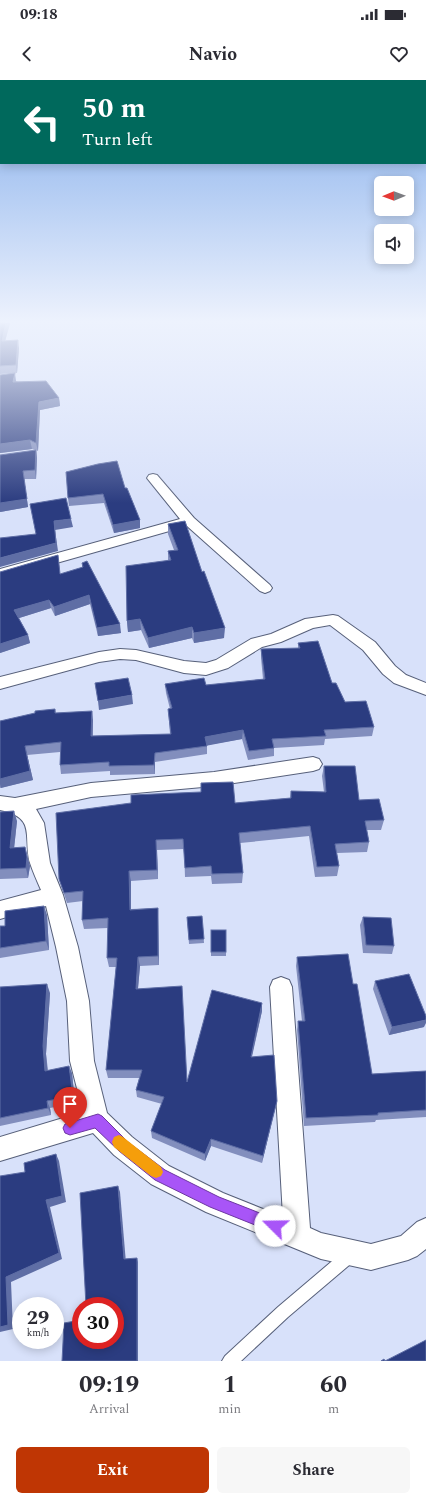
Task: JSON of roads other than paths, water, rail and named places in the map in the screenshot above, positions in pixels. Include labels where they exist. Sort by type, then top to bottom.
[{"type":"street","points":[[153,478],[190,520],[265,588]]},
{"type":"street","points":[[0,574],[143,535],[190,520]]},
{"type":"street","points":[[0,683],[99,657],[120,654],[136,655],[184,668],[206,669],[222,664],[257,643],[276,638],[310,623],[333,620],[369,646],[389,670],[400,679],[426,689]]},
{"type":"street","points":[[7,805],[91,790],[214,779],[313,764]]},
{"type":"street","points":[[7,805],[28,813],[35,823],[40,863],[53,895],[67,947],[78,1001],[82,1061],[98,1120],[123,1146],[160,1175],[215,1203],[321,1246],[371,1257],[408,1247],[426,1231]]},
{"type":"street","points":[[0,910],[53,895]]},
{"type":"street","points":[[281,987],[297,1236]]},
{"type":"street","points":[[0,1148],[98,1120]]},
{"type":"lane","points":[[230,1361],[283,1312],[352,1253]]}]
